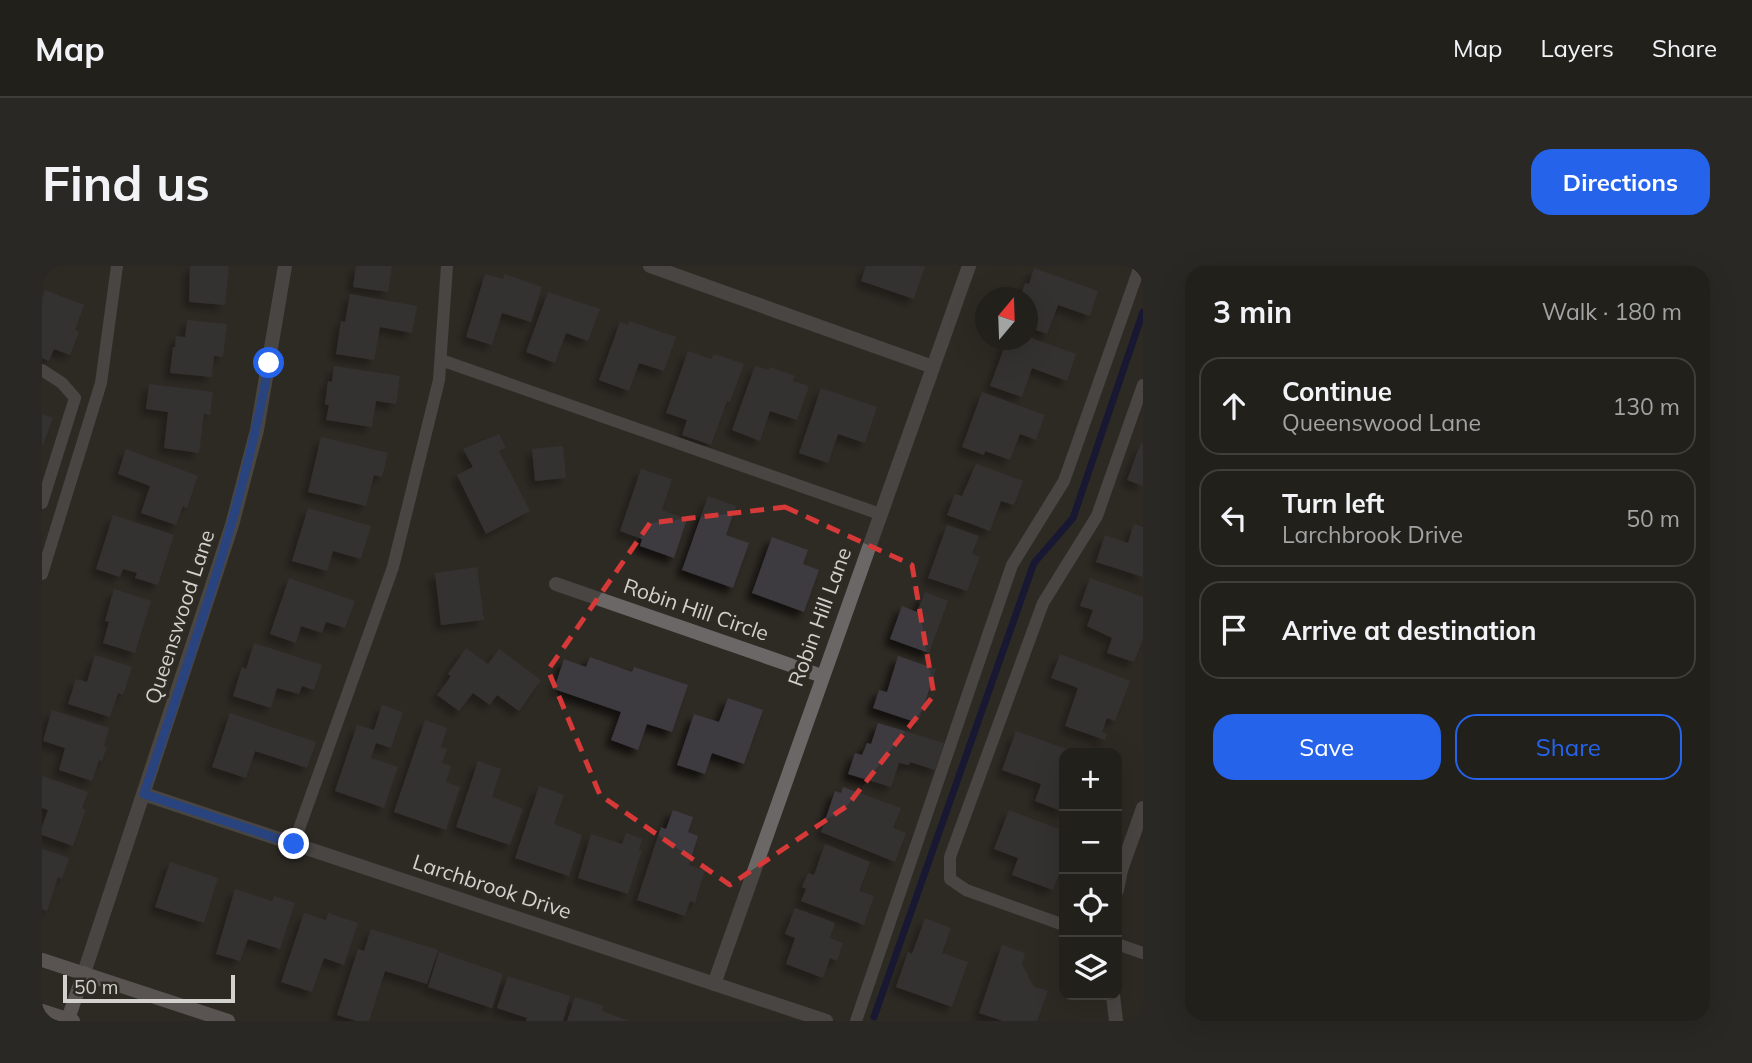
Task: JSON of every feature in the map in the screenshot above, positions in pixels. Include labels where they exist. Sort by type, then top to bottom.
[{"type":"main road","points":[[42,960],[228,1021]]},
{"type":"main road","points":[[42,1011],[69,1020],[84,973]]},
{"type":"street","name":"Queenswood Lane","points":[[84,973],[236,511],[257,430],[285,266]]},
{"type":"street","points":[[650,266],[933,367]]},
{"type":"street","name":"Robin Hill Lane","points":[[713,984],[969,266]]},
{"type":"street","name":"Robin Hill Circle","points":[[556,584],[822,676]]},
{"type":"street","name":"Larchbrook Drive","points":[[144,794],[826,1021]]},
{"type":"street","points":[[1120,874],[1143,808]]},
{"type":"street","points":[[1114,1000],[1116,1021]]},
{"type":"lane","points":[[42,573],[101,383],[117,266]]},
{"type":"lane","points":[[294,844],[393,567],[439,380],[447,266]]},
{"type":"lane","points":[[856,1021],[1012,565],[1064,481],[1140,266]]},
{"type":"lane","points":[[440,360],[880,514]]},
{"type":"lane","points":[[42,370],[62,383],[75,398],[42,503]]},
{"type":"lane","points":[[1059,923],[966,890],[950,879],[950,856],[1043,603],[1097,516],[1143,385]]},
{"type":"lane","points":[[1122,946],[1143,953]]},
{"type":"highlighted area","points":[[785,507],[912,565],[934,695],[847,806],[730,885],[600,795],[548,670],[650,523]]},
{"type":"building","points":[[190,266],[229,266],[225,305],[189,302]]},
{"type":"building","points":[[356,266],[392,266],[388,292],[353,287]]},
{"type":"building","points":[[866,266],[925,266],[914,299],[861,281]]},
{"type":"building","points":[[1034,268],[1098,291],[1090,316],[1058,305],[1047,334],[1038,331],[1038,287],[1024,287],[1025,283],[1029,284]]},
{"type":"building","points":[[485,274],[503,279],[504,274],[542,287],[531,322],[502,313],[492,345],[466,337]]},
{"type":"building","points":[[45,290],[84,305],[75,330],[79,332],[70,355],[54,349],[49,361],[42,358],[42,298]]},
{"type":"building","points":[[548,292],[600,309],[588,341],[566,333],[555,363],[526,352]]},
{"type":"building","points":[[350,294],[417,306],[412,333],[380,327],[374,360],[336,354],[341,321],[345,322]]},
{"type":"building","points":[[187,320],[227,324],[223,357],[214,356],[212,377],[170,373],[176,336],[185,337]]},
{"type":"building","points":[[629,321],[676,337],[664,371],[639,363],[629,391],[599,380],[620,322],[628,325]]},
{"type":"building","points":[[1038,341],[1076,354],[1067,381],[1032,368],[1022,397],[990,386],[1003,350],[1038,350]]},
{"type":"building","points":[[688,351],[711,359],[714,354],[744,364],[711,445],[682,435],[687,420],[666,413]]},
{"type":"building","points":[[334,366],[400,376],[396,404],[376,401],[372,427],[326,420],[329,405],[325,404],[328,381],[332,382]]},
{"type":"building","points":[[755,366],[768,370],[770,367],[795,376],[793,381],[809,386],[797,420],[770,411],[760,441],[732,430]]},
{"type":"building","points":[[149,384],[213,392],[210,415],[204,414],[199,453],[164,448],[168,412],[146,409]]},
{"type":"building","points":[[821,388],[877,407],[865,443],[838,434],[828,463],[799,453]]},
{"type":"building","points":[[982,392],[1045,415],[1036,440],[1020,434],[1010,460],[985,451],[984,455],[962,447]]},
{"type":"building","points":[[42,414],[53,418],[42,448]]},
{"type":"building","points":[[499,434],[506,448],[499,451],[530,511],[486,534],[457,475],[473,467],[463,449]]},
{"type":"building","points":[[321,437],[388,453],[382,477],[374,475],[366,506],[308,492]]},
{"type":"building","points":[[1143,443],[1143,486],[1127,480]]},
{"type":"building","points":[[563,446],[566,478],[535,481],[532,449]]},
{"type":"building","points":[[126,449],[198,476],[187,508],[183,506],[176,525],[141,513],[150,486],[118,474]]},
{"type":"building","points":[[976,464],[1023,481],[1014,505],[1001,501],[990,531],[947,515],[955,494],[962,496]]},
{"type":"building","points":[[641,469],[672,479],[662,510],[687,519],[674,558],[640,546],[642,539],[620,531]]},
{"type":"building","points":[[708,496],[736,506],[726,535],[749,543],[733,588],[682,570]]},
{"type":"building","points":[[308,508],[371,526],[361,559],[333,551],[327,571],[292,561]]},
{"type":"building","points":[[113,515],[174,535],[158,585],[135,578],[137,573],[123,569],[120,577],[96,569]]},
{"type":"building","points":[[1134,524],[1143,527],[1143,577],[1096,562],[1105,535],[1128,543]]},
{"type":"building","points":[[947,525],[979,536],[972,554],[980,557],[967,591],[928,578]]},
{"type":"building","points":[[772,537],[808,550],[803,564],[819,570],[804,612],[752,593]]},
{"type":"building","points":[[477,567],[484,620],[441,625],[435,573]]},
{"type":"building","points":[[289,578],[355,601],[345,628],[326,622],[322,633],[301,626],[296,643],[270,634]]},
{"type":"building","points":[[1090,578],[1143,597],[1143,638],[1134,662],[1107,653],[1112,638],[1087,626],[1093,610],[1080,606]]},
{"type":"building","points":[[114,589],[151,601],[135,653],[103,643],[109,622],[105,621]]},
{"type":"building","points":[[925,592],[948,601],[929,653],[890,639],[902,606],[917,612]]},
{"type":"building","points":[[254,643],[322,665],[314,690],[302,686],[299,694],[277,688],[271,708],[233,696],[242,667],[246,669]]},
{"type":"building","points":[[466,648],[488,664],[499,649],[541,680],[519,711],[497,695],[490,705],[473,693],[459,711],[437,695]]},
{"type":"building","points":[[1060,654],[1130,681],[1115,721],[1107,718],[1102,732],[1107,734],[1105,740],[1065,726],[1078,688],[1051,678]]},
{"type":"building","points":[[95,655],[132,667],[123,695],[118,693],[110,717],[68,704],[76,679],[87,682]]},
{"type":"building","points":[[898,656],[936,669],[918,723],[873,708],[879,690],[887,692]]},
{"type":"building","points":[[590,657],[632,672],[634,667],[688,685],[672,732],[647,724],[638,750],[611,740],[621,712],[554,689],[564,659],[586,667]]},
{"type":"building","points":[[728,698],[763,710],[744,764],[712,753],[705,774],[677,765],[694,714],[719,722]]},
{"type":"building","points":[[382,705],[403,712],[391,748],[376,743],[371,758],[398,767],[384,808],[335,791],[357,725],[374,730]]},
{"type":"building","points":[[52,710],[109,728],[104,746],[107,747],[92,781],[59,770],[65,748],[43,741]]},
{"type":"building","points":[[230,713],[316,742],[307,768],[255,751],[246,778],[212,767]]},
{"type":"building","points":[[425,720],[447,728],[441,747],[447,749],[442,763],[451,766],[446,782],[460,787],[446,830],[394,812]]},
{"type":"building","points":[[878,723],[944,743],[935,770],[910,762],[909,765],[899,763],[891,787],[848,774],[855,753],[862,755],[867,743],[871,744]]},
{"type":"building","points":[[1016,731],[1064,748],[1059,748],[1059,810],[1035,801],[1041,784],[1002,770]]},
{"type":"building","points":[[478,761],[501,769],[492,797],[523,809],[510,845],[456,827]]},
{"type":"building","points":[[42,776],[88,792],[82,808],[86,810],[73,846],[42,835],[48,810],[42,808]]},
{"type":"building","points":[[539,786],[564,795],[554,824],[582,835],[569,876],[515,858]]},
{"type":"building","points":[[843,787],[901,808],[893,828],[906,833],[895,862],[821,832],[835,791],[841,793]]},
{"type":"building","points":[[673,810],[693,817],[688,832],[698,836],[689,865],[705,870],[695,903],[690,901],[685,916],[637,900],[661,827],[666,829]]},
{"type":"building","points":[[1009,810],[1059,829],[1059,874],[1053,890],[1012,875],[1018,858],[994,849]]},
{"type":"building","points":[[626,833],[642,839],[639,850],[642,850],[628,894],[578,878],[591,834],[622,844]]},
{"type":"building","points":[[825,844],[870,862],[859,891],[874,896],[864,925],[801,901],[806,889],[802,887],[808,873],[814,875]]},
{"type":"building","points":[[42,849],[69,858],[62,879],[58,877],[47,911],[42,909]]},
{"type":"building","points":[[170,862],[218,878],[204,923],[155,907]]},
{"type":"building","points":[[235,889],[272,901],[274,896],[295,903],[280,949],[248,939],[240,961],[216,954]]},
{"type":"building","points":[[795,908],[835,923],[830,938],[843,943],[837,961],[830,958],[823,978],[786,964],[795,938],[785,934]]},
{"type":"building","points":[[304,913],[326,920],[328,913],[358,923],[344,965],[324,958],[312,992],[281,982]]},
{"type":"building","points":[[925,918],[951,928],[942,953],[968,962],[952,1007],[896,987],[908,952],[912,954]]},
{"type":"building","points":[[371,929],[438,950],[427,984],[385,971],[369,1021],[356,1021],[337,1015],[358,949],[364,951]]},
{"type":"building","points":[[1002,945],[1025,953],[1022,964],[1033,986],[1048,991],[1037,1021],[1003,1021],[979,1013]]},
{"type":"building","points":[[439,952],[503,974],[492,1008],[428,987]]},
{"type":"building","points":[[508,976],[570,996],[563,1021],[526,1021],[527,1018],[497,1008]]},
{"type":"building","points":[[575,997],[604,1006],[602,1011],[629,1021],[567,1021]]},
{"type":"waterway","points":[[874,1017],[1034,563],[1073,518],[1143,312]]},
{"type":"route","points":[[269,363],[257,430],[232,525],[144,794],[294,844]]}]
